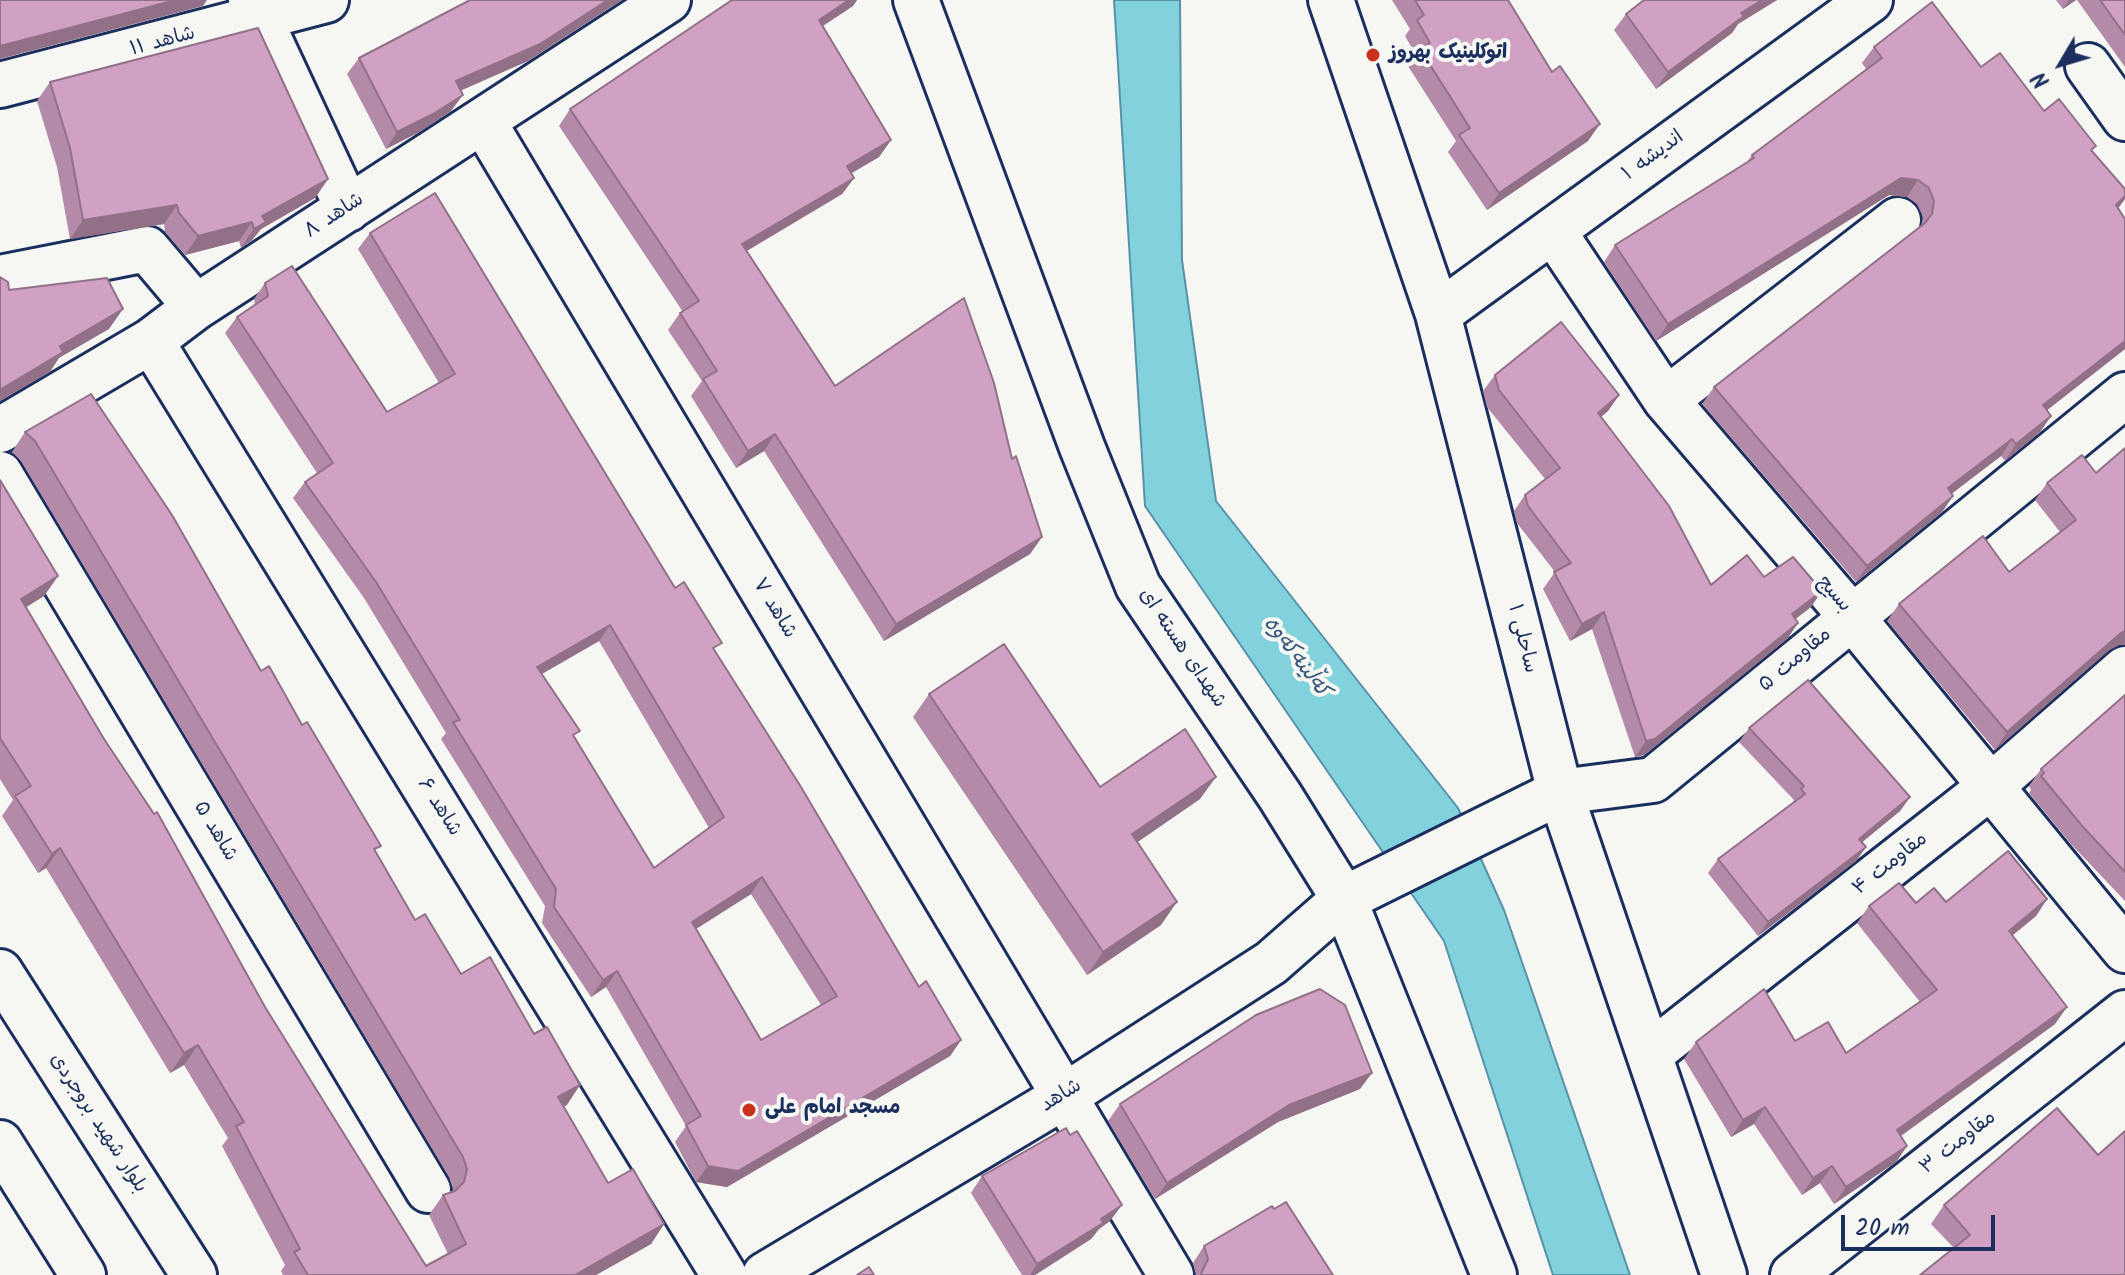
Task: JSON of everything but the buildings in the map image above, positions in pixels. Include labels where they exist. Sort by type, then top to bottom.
[{"type":"street","name":"شاهد ۱۱","points":[[0,85],[255,9],[326,0]]},
{"type":"street","name":"شاهد ۸","points":[[0,430],[151,341],[196,307],[668,0]]},
{"type":"street","name":"شهدای هسته ای","points":[[916,0],[1082,447],[1138,586],[1280,796],[1344,899],[1494,1275]]},
{"type":"street","name":"ساحلی ۱","points":[[1331,0],[1438,314],[1560,792],[1724,1275]]},
{"type":"street","name":"اندیشه ۱","points":[[1438,314],[1870,0]]},
{"type":"street","points":[[255,9],[348,209]]},
{"type":"street","points":[[2088,66],[2125,118]]},
{"type":"street","name":"شاهد ۷","points":[[483,121],[1171,1275]]},
{"type":"street","points":[[1666,400],[1898,220]]},
{"type":"street","name":"بسیج","points":[[1553,231],[1666,400],[1851,616],[2125,950]]},
{"type":"street","points":[[0,278],[147,249],[196,307]]},
{"type":"street","name":"شاهد ۶","points":[[151,341],[724,1275]]},
{"type":"street","name":"مقاومت ۵","points":[[1344,899],[1560,792],[1653,780],[2125,395]]},
{"type":"street","name":"شاهد ۵","points":[[0,474],[428,1190]]},
{"type":"street","name":"مقاومت ۴","points":[[1651,1053],[1990,787],[2125,669]]},
{"type":"street","name":"شاهد","points":[[765,1275],[1063,1097],[1271,963],[1344,899]]},
{"type":"street","name":"بلوار شهید بروجردی","points":[[0,972],[194,1275]]},
{"type":"street","name":"مقاومت ۳","points":[[1793,1275],[2125,1013]]},
{"type":"street","points":[[0,1143],[83,1275]]},
{"type":"water","name":"کەڵینەکەوە","points":[[1114,0],[1180,0],[1182,260],[1216,501],[1458,808],[1504,910],[1630,1275],[1553,1275],[1444,941],[1145,506]]},
{"type":"place","name":"اتوکلینیک بهروز","points":[[1373,55]]},
{"type":"place","name":"مسجد امام علی","points":[[749,1110]]}]
